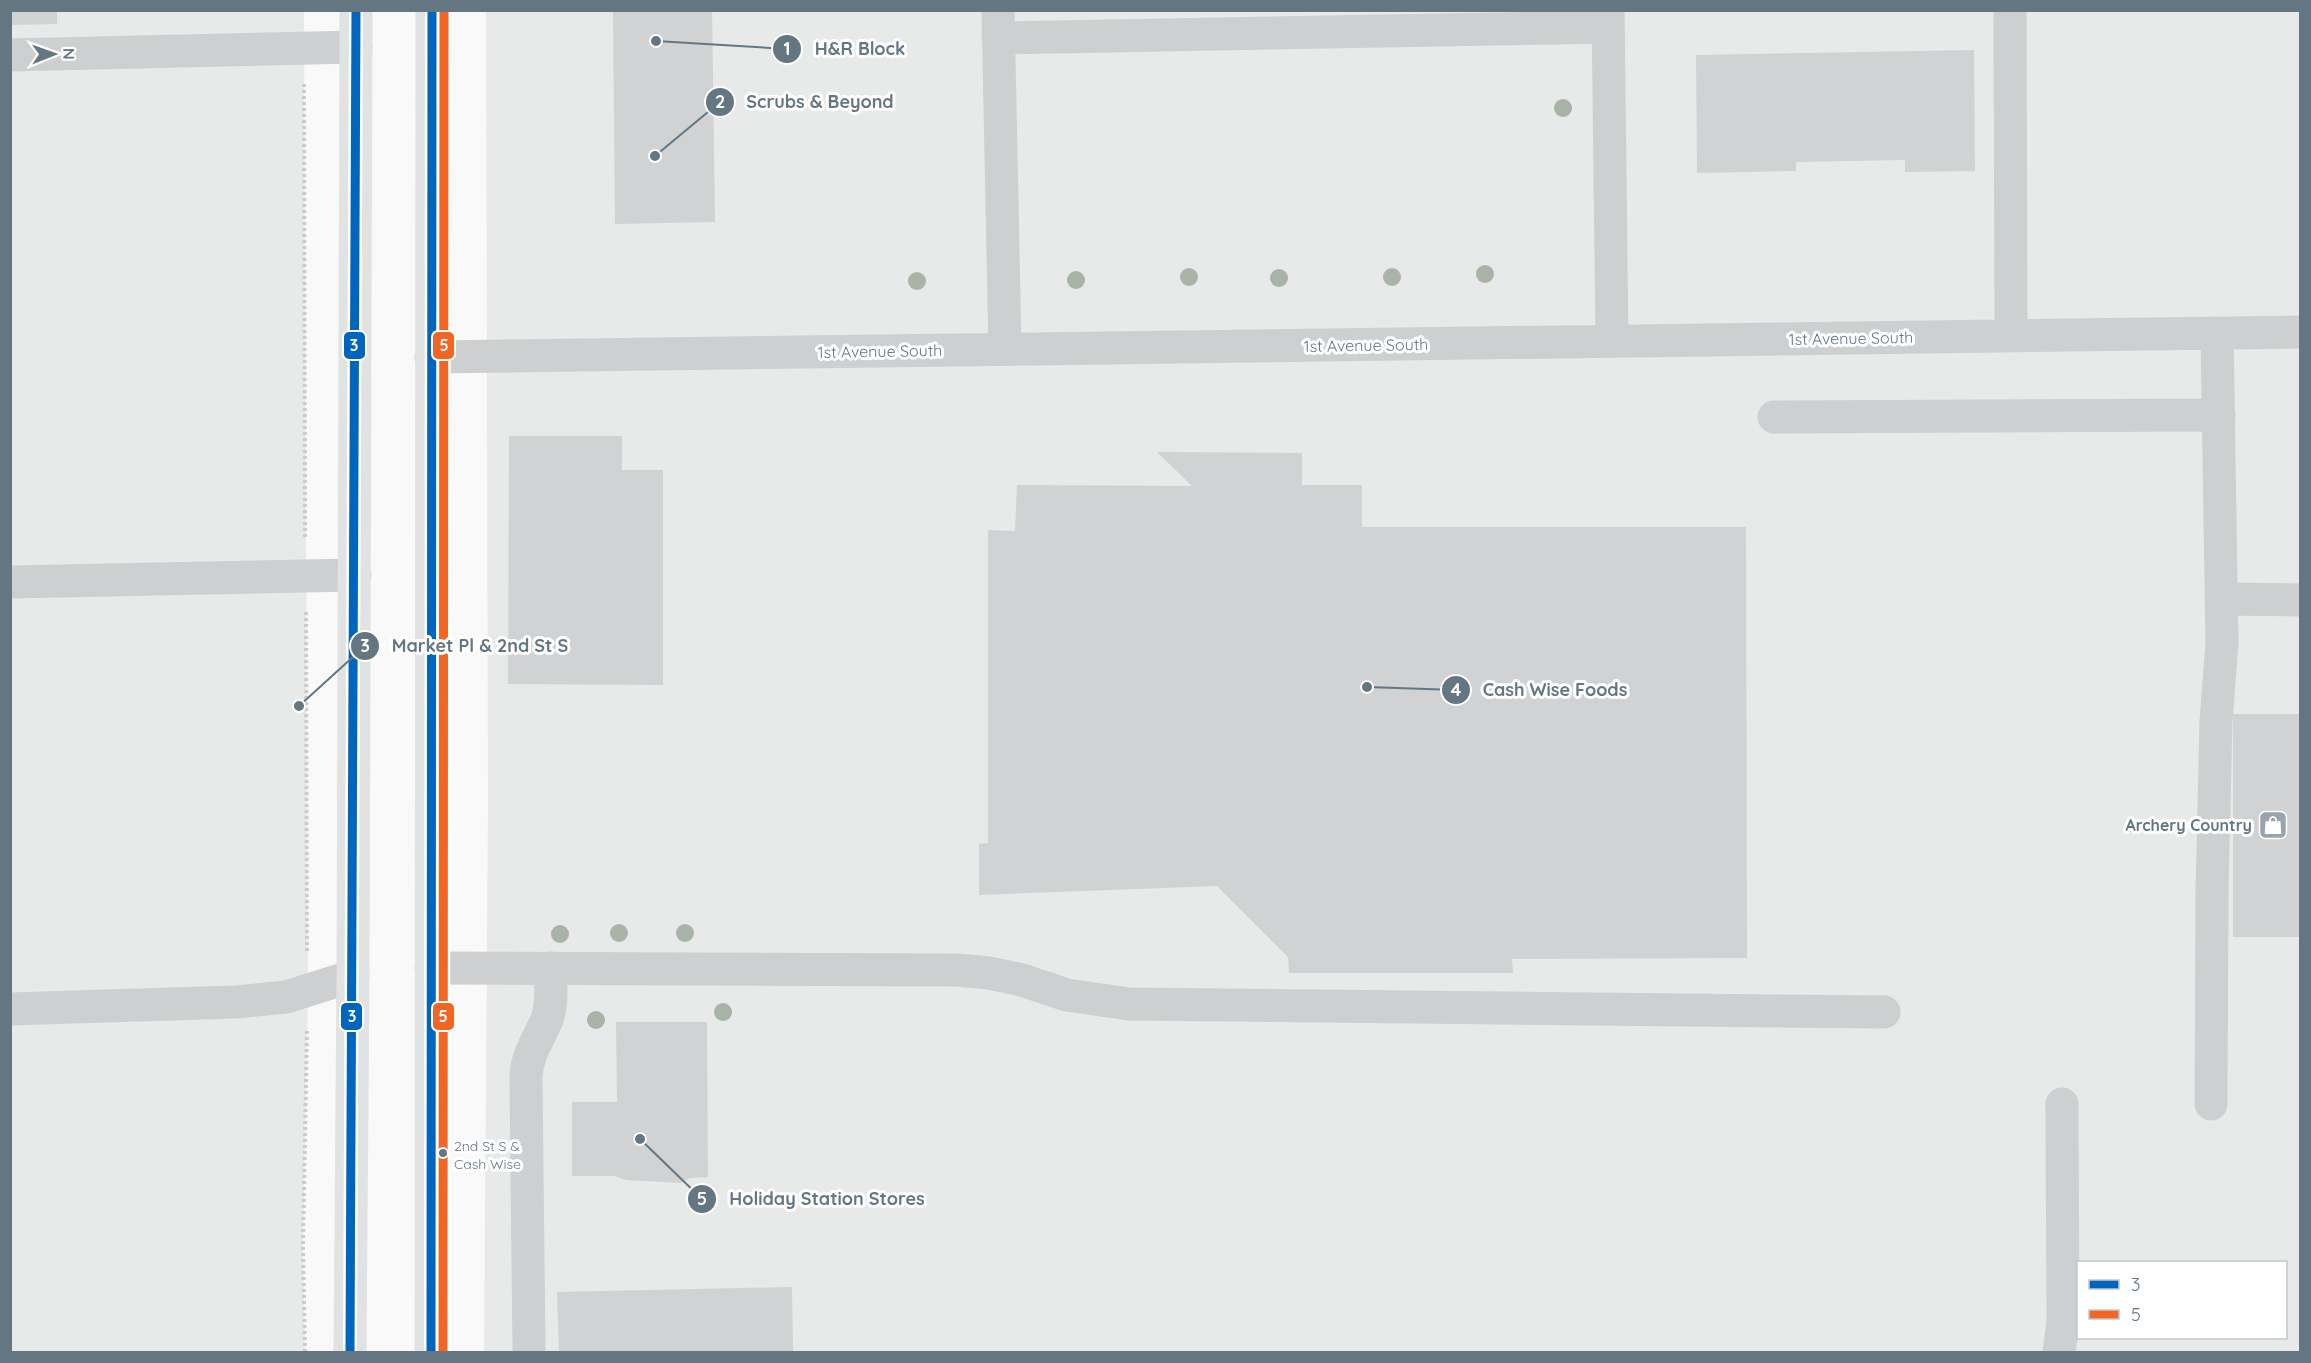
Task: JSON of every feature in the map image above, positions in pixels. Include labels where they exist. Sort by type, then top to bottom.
[{"type":"highway","points":[[350,1353],[356,10]]},
{"type":"highway","points":[[431,1353],[432,10]]},
{"type":"street","points":[[2010,10],[2011,336]]},
{"type":"street","points":[[1005,350],[998,24],[1608,19],[1612,341]]},
{"type":"street","points":[[10,55],[356,47]]},
{"type":"street","name":"1st Avenue South","points":[[430,357],[2301,332]]},
{"type":"street","points":[[2211,1104],[2212,881],[2216,721],[2222,643],[2217,333]]},
{"type":"street","points":[[1774,417],[2219,415]]},
{"type":"street","points":[[10,582],[355,575]]},
{"type":"street","points":[[2221,599],[2301,600]]},
{"type":"street","points":[[431,968],[957,970],[989,973],[1022,980],[1067,995],[1129,1004],[1884,1012]]},
{"type":"street","points":[[529,1353],[526,1076],[531,1051],[548,1018],[550,968]]},
{"type":"street","points":[[10,1009],[236,1002],[286,997],[308,992],[353,976]]},
{"type":"street","points":[[2059,1353],[2063,1323],[2062,1104]]},
{"type":"path","points":[[304,48],[308,992],[303,1221],[305,1353]]},
{"type":"shaded area","points":[[10,11],[304,11],[308,992],[303,1245],[305,1352],[11,1352]]},
{"type":"shaded area","points":[[486,11],[2300,11],[2300,1352],[484,1352],[488,803]]},
{"type":"building","points":[[10,10],[57,10],[57,24],[10,25]]},
{"type":"building","points":[[613,10],[712,10],[715,222],[615,224]]},
{"type":"building","points":[[1974,50],[1975,171],[1905,172],[1905,160],[1796,162],[1796,171],[1697,173],[1696,55]]},
{"type":"building","points":[[509,436],[622,436],[622,470],[663,470],[663,685],[508,684]]},
{"type":"building","points":[[1157,452],[1302,453],[1302,485],[1362,485],[1362,527],[1746,527],[1747,958],[1512,959],[1513,973],[1289,973],[1288,957],[1217,886],[979,895],[979,844],[988,843],[988,530],[1015,531],[1017,485],[1192,486]]},
{"type":"building","points":[[2233,714],[2300,714],[2300,937],[2233,937]]},
{"type":"building","points":[[616,1022],[707,1022],[708,1177],[690,1178],[681,1183],[626,1180],[615,1176],[572,1176],[572,1102],[617,1102]]},
{"type":"building","points":[[792,1287],[793,1352],[559,1352],[557,1292]]},
{"type":"transit line","name":"3","points":[[350,1352],[356,10]]},
{"type":"transit line","name":"3","points":[[431,1352],[432,10]]},
{"type":"transit line","name":"5","points":[[443,1352],[444,10]]},
{"type":"place","name":"H&R Block","points":[[656,41]]},
{"type":"place","name":"Scrubs & Beyond","points":[[655,156]]},
{"type":"place","name":"Cash Wise Foods","points":[[1367,687]]},
{"type":"place","name":"Market Pl & 2nd St S","points":[[299,706]]},
{"type":"place","name":"Archery Country","points":[[2273,825]]},
{"type":"place","name":"Holiday Station Stores","points":[[640,1139]]},
{"type":"place","name":"2nd St S & Cash Wise","points":[[443,1153]]}]
